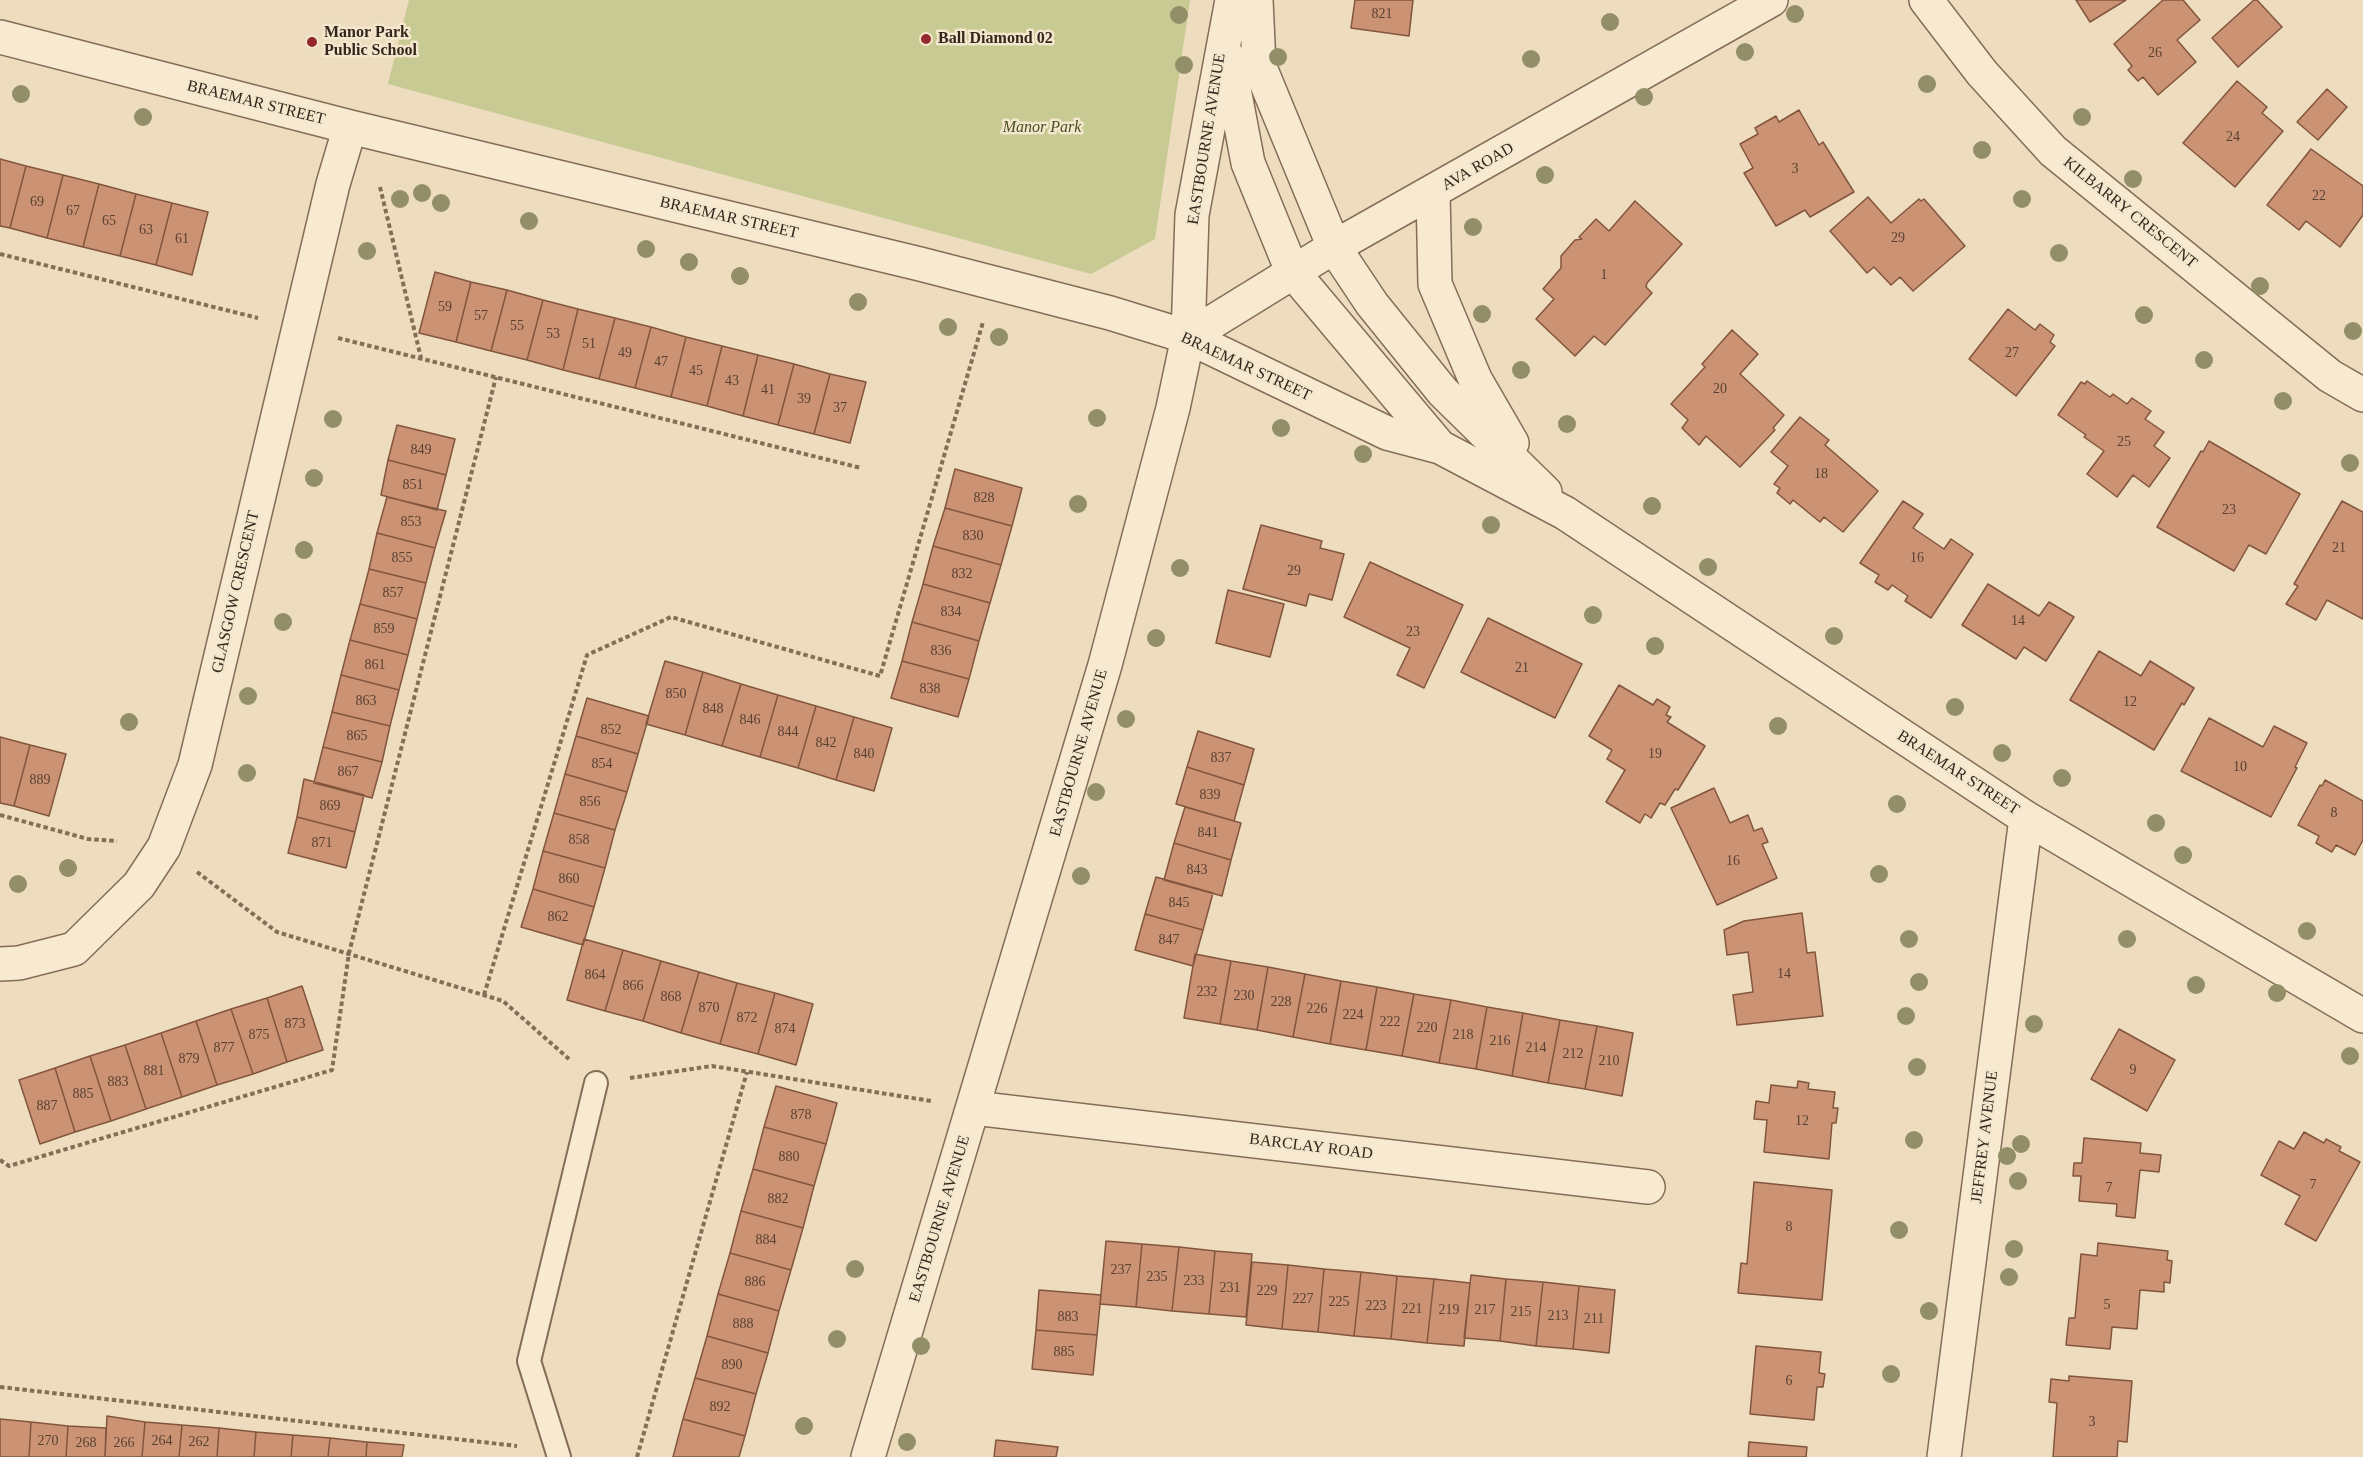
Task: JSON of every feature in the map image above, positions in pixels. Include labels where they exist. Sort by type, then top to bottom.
[{"type":"street","name":"EASTBOURNE AVENUE","points":[[868,1457],[1105,665],[1173,408],[1188,337],[1192,215],[1232,0]]},
{"type":"street","points":[[1256,0],[1259,65],[1334,247]]},
{"type":"street","name":"AVA ROAD","points":[[1188,337],[1292,271],[1771,0]]},
{"type":"street","name":"KILBARRY CRESCENT","points":[[1926,0],[1982,74],[2053,151],[2330,376],[2363,395]]},
{"type":"street","name":"EASTBOURNE AVENUE","points":[[1224,36],[1248,163],[1292,271]]},
{"type":"street","name":"BRAEMAR STREET","points":[[0,37],[350,127],[920,264],[1110,313],[1188,337],[1387,433],[1440,447],[1564,513],[2026,818],[2363,1017]]},
{"type":"street","name":"GLASGOW CRESCENT","points":[[0,964],[19,963],[74,949],[139,885],[164,847],[195,765],[333,184],[350,127]]},
{"type":"street","name":"BRAEMAR STREET","points":[[1433,192],[1435,284],[1475,380],[1533,479]]},
{"type":"street","name":"BRAEMAR STREET","points":[[1334,247],[1372,304],[1443,392],[1533,479],[1564,513]]},
{"type":"street","name":"BRAEMAR STREET","points":[[1292,271],[1440,447]]},
{"type":"street","name":"JEFFREY AVENUE","points":[[1944,1457],[2026,818]]},
{"type":"street","name":"BARCLAY ROAD","points":[[974,1108],[1648,1187]]},
{"type":"lane","points":[[558,1454],[529,1361],[596,1083]]},
{"type":"path","points":[[380,187],[421,358]]},
{"type":"path","points":[[0,254],[861,468]]},
{"type":"path","points":[[484,995],[587,655],[671,617],[880,676],[994,284]]},
{"type":"path","points":[[0,1160],[9,1166],[332,1070],[349,953],[496,377]]},
{"type":"path","points":[[0,815],[88,839],[164,847],[277,932],[503,1001],[596,1083],[712,1066],[974,1108]]},
{"type":"path","points":[[637,1457],[747,1072]]},
{"type":"path","points":[[0,1388],[558,1454]]},
{"type":"green space","name":"Manor Park","points":[[409,0],[1190,0],[1155,239],[1091,274],[388,84]]},
{"type":"building","points":[[1355,0],[1413,0],[1409,36],[1351,28]]},
{"type":"building","points":[[2076,0],[2126,0],[2090,22]]},
{"type":"building","points":[[2163,0],[2183,0],[2200,20],[2177,40],[2196,62],[2158,95],[2143,77],[2138,81],[2128,70],[2132,66],[2114,44]]},
{"type":"building","points":[[2254,0],[2257,0],[2282,27],[2238,67],[2212,38]]},
{"type":"building","points":[[2237,81],[2267,107],[2262,113],[2283,131],[2235,187],[2183,143]]},
{"type":"building","points":[[2327,89],[2347,107],[2318,140],[2297,122]]},
{"type":"building","points":[[1799,110],[1819,145],[1823,142],[1854,192],[1810,217],[1805,210],[1776,226],[1744,173],[1753,168],[1740,144],[1758,134],[1755,128],[1776,116],[1779,122]]},
{"type":"building","points":[[2311,149],[2363,186],[2363,215],[2340,247],[2306,221],[2299,230],[2267,205]]},
{"type":"building","points":[[0,159],[26,166],[10,228],[0,226]]},
{"type":"building","points":[[26,166],[63,175],[47,238],[10,228]]},
{"type":"building","points":[[63,175],[99,184],[83,247],[47,238]]},
{"type":"building","points":[[99,184],[136,194],[120,256],[83,247]]},
{"type":"building","points":[[136,194],[172,203],[156,265],[120,256]]},
{"type":"building","points":[[1868,197],[1891,223],[1919,199],[1921,201],[1924,199],[1965,246],[1913,291],[1900,277],[1891,285],[1874,267],[1867,273],[1830,231]]},
{"type":"building","points":[[1635,201],[1682,244],[1647,283],[1646,287],[1652,293],[1605,345],[1594,336],[1575,356],[1536,319],[1554,299],[1543,289],[1561,268],[1561,256],[1575,240],[1582,239],[1579,237],[1596,219],[1609,231]]},
{"type":"building","points":[[172,203],[208,212],[192,275],[156,265]]},
{"type":"building","points":[[435,272],[471,282],[456,342],[419,333]]},
{"type":"building","points":[[471,282],[507,290],[491,351],[456,342]]},
{"type":"building","points":[[507,290],[543,300],[527,360],[491,351]]},
{"type":"building","points":[[543,300],[578,309],[563,370],[527,360]]},
{"type":"building","points":[[578,309],[615,318],[599,379],[563,370]]},
{"type":"building","points":[[2008,309],[2035,330],[2040,324],[2054,335],[2050,342],[2055,346],[2016,396],[1969,359]]},
{"type":"building","points":[[615,318],[651,327],[635,388],[599,379]]},
{"type":"building","points":[[651,327],[686,337],[671,397],[635,388]]},
{"type":"building","points":[[1732,330],[1758,354],[1740,374],[1784,415],[1773,428],[1775,430],[1740,467],[1706,436],[1699,445],[1682,428],[1688,420],[1671,404],[1705,367],[1702,364]]},
{"type":"building","points":[[686,337],[722,346],[707,406],[671,397]]},
{"type":"building","points":[[722,346],[758,355],[743,416],[707,406]]},
{"type":"building","points":[[758,355],[794,364],[778,425],[743,416]]},
{"type":"building","points":[[794,364],[830,374],[814,434],[778,425]]},
{"type":"building","points":[[830,374],[866,382],[850,443],[814,434]]},
{"type":"building","points":[[2087,381],[2110,397],[2113,394],[2127,404],[2132,398],[2151,411],[2145,419],[2164,432],[2154,446],[2170,458],[2149,487],[2133,475],[2117,497],[2087,474],[2104,451],[2058,415],[2081,382],[2085,384]]},
{"type":"building","points":[[1800,417],[1829,440],[1825,445],[1878,491],[1843,532],[1824,517],[1820,522],[1793,500],[1790,504],[1777,493],[1780,488],[1774,484],[1788,466],[1771,452]]},
{"type":"building","points":[[397,425],[455,439],[446,475],[388,460]]},
{"type":"building","points":[[2209,441],[2300,494],[2266,554],[2249,545],[2234,571],[2157,527]]},
{"type":"building","points":[[388,460],[446,475],[437,510],[381,495]]},
{"type":"building","points":[[955,469],[1022,488],[1012,526],[945,508]]},
{"type":"building","points":[[387,497],[446,511],[435,548],[377,533]]},
{"type":"building","points":[[1903,501],[1923,514],[1913,528],[1944,549],[1951,539],[1973,554],[1931,618],[1905,601],[1908,596],[1892,585],[1888,590],[1875,582],[1879,575],[1860,563]]},
{"type":"building","points":[[2342,501],[2363,512],[2363,619],[2327,600],[2316,620],[2286,604],[2298,586],[2294,584]]},
{"type":"building","points":[[945,508],[1012,526],[1001,565],[933,546]]},
{"type":"building","points":[[1261,525],[1322,541],[1320,548],[1344,554],[1332,600],[1309,594],[1306,606],[1243,589]]},
{"type":"building","points":[[377,533],[435,548],[426,583],[369,569]]},
{"type":"building","points":[[933,546],[1001,565],[990,603],[923,584]]},
{"type":"building","points":[[1370,562],[1463,605],[1424,688],[1397,675],[1410,648],[1344,617]]},
{"type":"building","points":[[369,569],[426,583],[417,619],[360,604]]},
{"type":"building","points":[[923,584],[990,603],[979,641],[912,622]]},
{"type":"building","points":[[1988,584],[2039,616],[2049,602],[2074,617],[2046,661],[2024,647],[2016,659],[1962,625]]},
{"type":"building","points":[[1228,590],[1284,604],[1270,657],[1216,643]]},
{"type":"building","points":[[360,604],[417,619],[408,655],[350,640]]},
{"type":"building","points":[[1488,618],[1582,664],[1555,718],[1461,672]]},
{"type":"building","points":[[912,622],[979,641],[969,679],[902,661]]},
{"type":"building","points":[[350,640],[408,655],[399,690],[341,675]]},
{"type":"building","points":[[2099,651],[2141,676],[2150,661],[2194,688],[2184,705],[2182,703],[2154,750],[2070,700]]},
{"type":"building","points":[[665,661],[703,672],[685,735],[646,724]]},
{"type":"building","points":[[902,661],[969,679],[958,717],[891,698]]},
{"type":"building","points":[[703,672],[741,684],[722,746],[685,735]]},
{"type":"building","points":[[341,675],[399,690],[390,726],[332,712]]},
{"type":"building","points":[[741,684],[778,695],[760,757],[722,746]]},
{"type":"building","points":[[1619,685],[1653,705],[1657,699],[1670,707],[1666,715],[1671,717],[1667,722],[1705,746],[1678,790],[1675,789],[1665,805],[1660,803],[1651,818],[1645,814],[1640,823],[1606,802],[1625,770],[1607,759],[1612,750],[1589,736]]},
{"type":"building","points":[[778,695],[816,706],[798,768],[760,757]]},
{"type":"building","points":[[587,698],[649,716],[638,754],[576,736]]},
{"type":"building","points":[[816,706],[854,717],[836,780],[798,768]]},
{"type":"building","points":[[332,712],[390,726],[382,762],[323,747]]},
{"type":"building","points":[[854,717],[892,728],[874,791],[836,780]]},
{"type":"building","points":[[2209,718],[2263,747],[2274,726],[2307,743],[2295,767],[2297,768],[2271,817],[2181,771]]},
{"type":"building","points":[[1198,731],[1254,749],[1244,785],[1187,767]]},
{"type":"building","points":[[576,736],[638,754],[627,792],[565,774]]},
{"type":"building","points":[[0,737],[30,745],[14,806],[0,803]]},
{"type":"building","points":[[30,745],[66,754],[49,816],[14,806]]},
{"type":"building","points":[[323,747],[382,762],[372,798],[314,783]]},
{"type":"building","points":[[1187,767],[1244,785],[1234,821],[1176,804]]},
{"type":"building","points":[[565,774],[627,792],[615,830],[554,813]]},
{"type":"building","points":[[304,779],[364,795],[355,832],[297,817]]},
{"type":"building","points":[[2325,780],[2363,801],[2363,840],[2355,855],[2336,845],[2332,852],[2316,843],[2319,836],[2298,825]]},
{"type":"building","points":[[1714,788],[1730,823],[1748,815],[1754,831],[1762,828],[1768,842],[1762,844],[1777,878],[1717,905],[1671,808]]},
{"type":"building","points":[[1185,807],[1241,823],[1231,860],[1174,843]]},
{"type":"building","points":[[554,813],[615,830],[605,868],[543,851]]},
{"type":"building","points":[[297,817],[355,832],[346,868],[288,853]]},
{"type":"building","points":[[1174,843],[1231,860],[1222,896],[1164,880]]},
{"type":"building","points":[[543,851],[605,868],[594,907],[533,889]]},
{"type":"building","points":[[1156,877],[1213,893],[1203,930],[1145,914]]},
{"type":"building","points":[[533,889],[594,907],[583,945],[521,927]]},
{"type":"building","points":[[1802,913],[1807,953],[1815,952],[1823,1016],[1737,1025],[1733,995],[1753,992],[1748,952],[1727,955],[1724,930],[1744,921]]},
{"type":"building","points":[[1145,914],[1203,930],[1193,966],[1135,950]]},
{"type":"building","points":[[584,939],[623,950],[605,1011],[567,1000]]},
{"type":"building","points":[[623,950],[661,961],[643,1021],[605,1011]]},
{"type":"building","points":[[1195,954],[1231,961],[1220,1024],[1184,1018]]},
{"type":"building","points":[[661,961],[699,972],[681,1033],[643,1021]]},
{"type":"building","points":[[1231,961],[1268,967],[1257,1030],[1220,1024]]},
{"type":"building","points":[[1268,967],[1305,974],[1293,1037],[1257,1030]]},
{"type":"building","points":[[699,972],[737,983],[720,1044],[681,1033]]},
{"type":"building","points":[[1305,974],[1341,981],[1330,1044],[1293,1037]]},
{"type":"building","points":[[1341,981],[1377,987],[1366,1050],[1330,1044]]},
{"type":"building","points":[[737,983],[775,993],[758,1054],[720,1044]]},
{"type":"building","points":[[302,986],[323,1050],[287,1062],[267,998]]},
{"type":"building","points":[[1377,987],[1414,994],[1402,1056],[1366,1050]]},
{"type":"building","points":[[775,993],[813,1004],[796,1065],[758,1054]]},
{"type":"building","points":[[1414,994],[1451,1000],[1439,1063],[1402,1056]]},
{"type":"building","points":[[267,998],[287,1062],[253,1074],[231,1009]]},
{"type":"building","points":[[1451,1000],[1487,1007],[1476,1069],[1439,1063]]},
{"type":"building","points":[[1487,1007],[1523,1013],[1512,1076],[1476,1069]]},
{"type":"building","points":[[231,1009],[253,1074],[217,1085],[196,1021]]},
{"type":"building","points":[[1523,1013],[1560,1020],[1548,1083],[1512,1076]]},
{"type":"building","points":[[1560,1020],[1597,1026],[1585,1089],[1548,1083]]},
{"type":"building","points":[[196,1021],[217,1085],[182,1097],[161,1033]]},
{"type":"building","points":[[1597,1026],[1633,1033],[1622,1096],[1585,1089]]},
{"type":"building","points":[[2119,1029],[2175,1060],[2147,1111],[2091,1079]]},
{"type":"building","points":[[161,1033],[182,1097],[146,1109],[125,1045]]},
{"type":"building","points":[[125,1045],[146,1109],[111,1121],[90,1056]]},
{"type":"building","points":[[90,1056],[111,1121],[75,1132],[55,1068]]},
{"type":"building","points":[[55,1068],[75,1132],[40,1144],[19,1080]]},
{"type":"building","points":[[1798,1081],[1809,1083],[1808,1089],[1835,1092],[1833,1108],[1838,1108],[1836,1123],[1832,1123],[1829,1159],[1764,1152],[1767,1120],[1754,1119],[1756,1101],[1769,1103],[1771,1085],[1797,1088]]},
{"type":"building","points":[[776,1086],[837,1103],[826,1144],[764,1127]]},
{"type":"building","points":[[764,1127],[826,1144],[814,1186],[753,1169]]},
{"type":"building","points":[[2304,1132],[2324,1143],[2326,1139],[2341,1147],[2339,1151],[2360,1162],[2316,1241],[2285,1224],[2300,1196],[2261,1175],[2279,1141],[2294,1149]]},
{"type":"building","points":[[2084,1138],[2141,1143],[2140,1153],[2161,1155],[2159,1172],[2140,1170],[2135,1218],[2116,1216],[2117,1204],[2079,1201],[2081,1176],[2073,1176],[2074,1163],[2082,1163]]},
{"type":"building","points":[[753,1169],[814,1186],[803,1228],[741,1211]]},
{"type":"building","points":[[1754,1182],[1832,1190],[1822,1300],[1738,1293],[1741,1263],[1747,1264]]},
{"type":"building","points":[[741,1211],[803,1228],[791,1270],[730,1253]]},
{"type":"building","points":[[1106,1241],[1142,1244],[1136,1307],[1100,1304]]},
{"type":"building","points":[[2098,1243],[2168,1251],[2167,1260],[2172,1261],[2170,1283],[2164,1282],[2164,1292],[2140,1290],[2137,1329],[2112,1327],[2110,1349],[2066,1345],[2069,1318],[2075,1318],[2081,1254],[2097,1256]]},
{"type":"building","points":[[1142,1244],[1179,1247],[1172,1311],[1136,1307]]},
{"type":"building","points":[[1179,1247],[1215,1251],[1209,1314],[1172,1311]]},
{"type":"building","points":[[1215,1251],[1252,1254],[1246,1317],[1209,1314]]},
{"type":"building","points":[[730,1253],[791,1270],[779,1311],[718,1294]]},
{"type":"building","points":[[1252,1262],[1288,1265],[1282,1329],[1246,1325]]},
{"type":"building","points":[[1288,1265],[1324,1269],[1318,1332],[1282,1329]]},
{"type":"building","points":[[1324,1269],[1361,1272],[1354,1336],[1318,1332]]},
{"type":"building","points":[[1361,1272],[1397,1276],[1391,1339],[1354,1336]]},
{"type":"building","points":[[1471,1275],[1506,1279],[1500,1341],[1464,1338]]},
{"type":"building","points":[[1397,1276],[1434,1279],[1427,1343],[1391,1339]]},
{"type":"building","points":[[1434,1279],[1470,1283],[1464,1346],[1427,1343]]},
{"type":"building","points":[[1506,1279],[1543,1282],[1536,1346],[1500,1341]]},
{"type":"building","points":[[1543,1282],[1579,1286],[1573,1349],[1536,1346]]},
{"type":"building","points":[[1579,1286],[1615,1290],[1609,1353],[1573,1349]]},
{"type":"building","points":[[1039,1290],[1101,1295],[1097,1335],[1036,1330]]},
{"type":"building","points":[[718,1294],[779,1311],[768,1353],[707,1336]]},
{"type":"building","points":[[1036,1330],[1097,1335],[1093,1375],[1032,1369]]},
{"type":"building","points":[[707,1336],[768,1353],[756,1394],[695,1378]]},
{"type":"building","points":[[1756,1346],[1821,1352],[1819,1373],[1825,1374],[1823,1387],[1817,1387],[1814,1420],[1750,1414]]},
{"type":"building","points":[[2069,1376],[2132,1381],[2127,1442],[2118,1441],[2117,1457],[2053,1457],[2057,1403],[2049,1402],[2051,1379],[2069,1381]]},
{"type":"building","points":[[695,1378],[756,1394],[745,1436],[683,1419]]},
{"type":"building","points":[[107,1416],[145,1422],[142,1457],[105,1457]]},
{"type":"building","points":[[0,1419],[31,1422],[29,1457],[0,1457]]},
{"type":"building","points":[[683,1419],[745,1436],[739,1457],[673,1457]]},
{"type":"building","points":[[31,1422],[68,1426],[66,1457],[29,1457]]},
{"type":"building","points":[[145,1422],[182,1425],[179,1457],[142,1457]]},
{"type":"building","points":[[182,1425],[219,1428],[217,1457],[179,1457]]},
{"type":"building","points":[[68,1426],[106,1428],[105,1457],[66,1457]]},
{"type":"building","points":[[219,1428],[256,1432],[254,1457],[217,1457]]},
{"type":"building","points":[[256,1432],[293,1435],[291,1457],[254,1457]]},
{"type":"building","points":[[293,1435],[330,1438],[328,1457],[291,1457]]},
{"type":"building","points":[[330,1438],[367,1442],[366,1457],[328,1457]]},
{"type":"building","points":[[996,1440],[1058,1447],[1056,1457],[994,1457]]},
{"type":"building","points":[[367,1442],[404,1445],[402,1457],[366,1457]]},
{"type":"building","points":[[1749,1442],[1807,1447],[1806,1457],[1748,1457]]},
{"type":"place","name":"Ball Diamond 02","points":[[926,39]]},
{"type":"place","name":"Manor Park Public School","points":[[312,42]]}]
